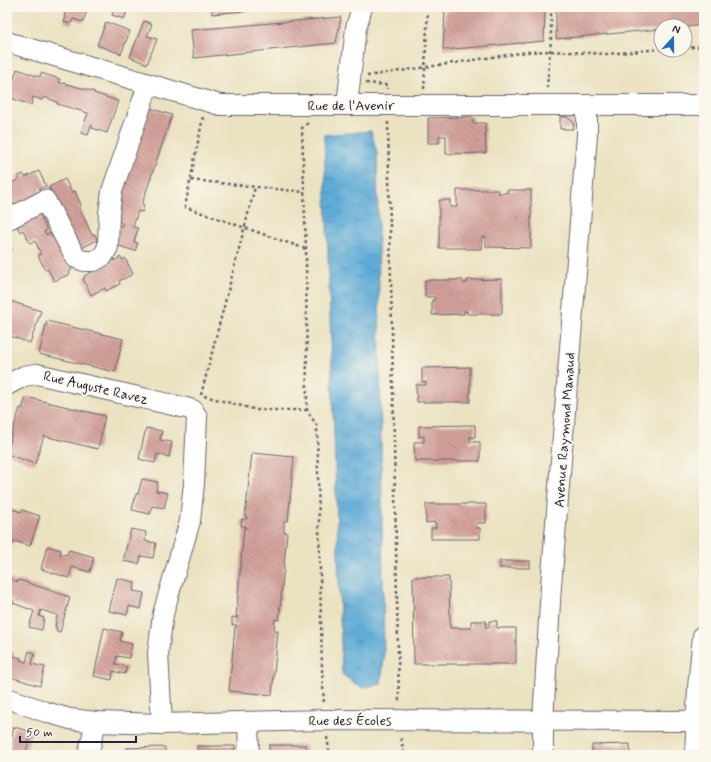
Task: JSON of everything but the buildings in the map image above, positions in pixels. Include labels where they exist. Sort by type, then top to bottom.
[{"type":"main road","points":[[696,755],[699,687],[704,636]]},
{"type":"street","points":[[347,105],[356,28],[362,7]]},
{"type":"street","name":"Rue de l'Avenir","points":[[7,42],[148,85],[220,105],[704,105]]},
{"type":"street","points":[[7,220],[45,200],[76,258],[84,261],[94,261],[103,256],[108,247],[109,213],[112,191],[148,85]]},
{"type":"street","name":"Avenue Raymond Manaud","points":[[543,755],[542,721],[551,586],[587,135],[587,105]]},
{"type":"street","name":"Rue Auguste Ravez","points":[[7,385],[24,376],[37,374],[195,399]]},
{"type":"street","points":[[162,724],[158,653],[163,614],[190,520],[194,483],[197,417],[193,410],[195,399]]},
{"type":"street","name":"Rue des Écoles","points":[[7,698],[51,714],[70,719],[96,722],[162,724],[325,720],[698,721]]},
{"type":"street","points":[[88,755],[96,722]]},
{"type":"street","points":[[248,722],[249,755]]},
{"type":"path","points":[[424,105],[428,7]]},
{"type":"path","points":[[547,105],[547,78],[551,40],[551,7]]},
{"type":"path","points":[[693,47],[704,46]]},
{"type":"path","points":[[366,76],[527,52],[550,51],[606,54],[653,50]]},
{"type":"path","points":[[366,83],[387,85],[399,720],[404,755]]},
{"type":"path","points":[[187,95],[190,108],[203,118],[185,207],[306,249]]},
{"type":"path","points":[[315,105],[314,118],[302,128],[306,249],[307,410],[317,426],[322,669],[325,720],[330,755]]},
{"type":"path","points":[[191,180],[304,192]]},
{"type":"path","points":[[255,187],[195,399],[257,410],[307,410]]},
{"type":"water","points":[[371,131],[377,153],[384,658],[381,684],[361,688],[342,674],[324,135]]}]
